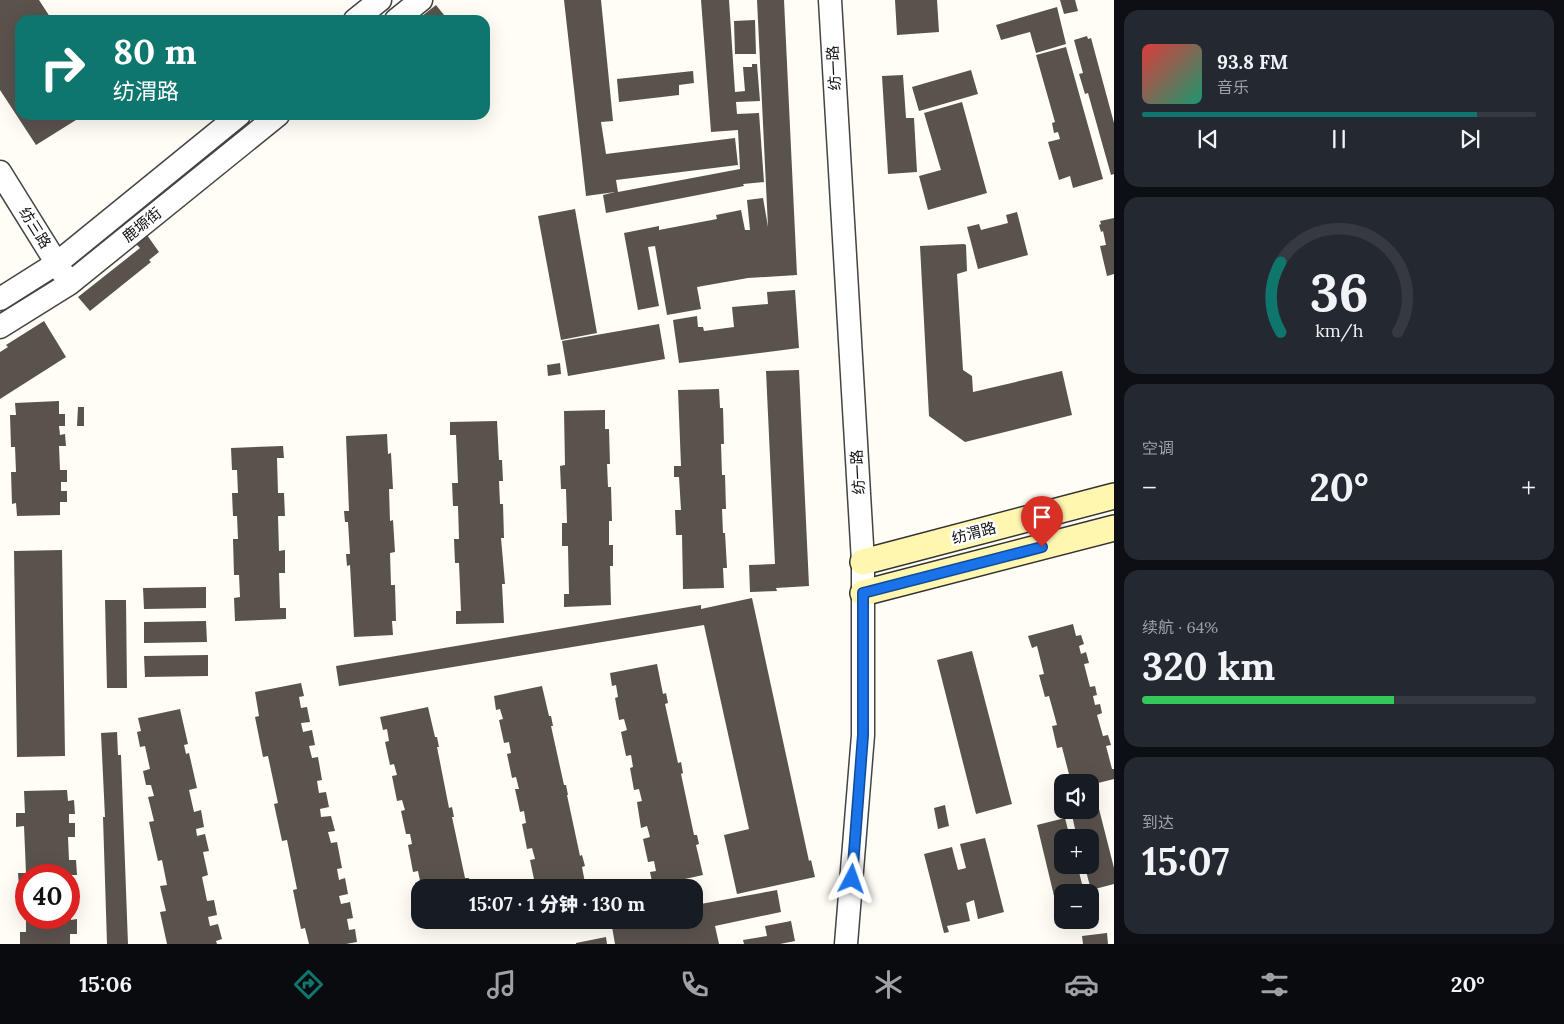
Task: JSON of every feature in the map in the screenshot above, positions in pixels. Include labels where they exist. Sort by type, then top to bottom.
[{"type":"main road","name":"纺渭路","points":[[863,562],[1114,496]]},
{"type":"main road","name":"纺渭路","points":[[863,593],[1114,528]]},
{"type":"street","points":[[361,15],[380,0]]},
{"type":"street","points":[[402,15],[421,0]]},
{"type":"street","name":"纺一路","points":[[830,0],[863,562],[863,735],[846,944]]},
{"type":"street","name":"鹿塬街","points":[[0,298],[57,263],[233,120]]},
{"type":"street","name":"鹿塬街","points":[[0,327],[69,284],[272,120]]},
{"type":"street","name":"纺三路","points":[[0,172],[69,284]]},
{"type":"building","points":[[0,0],[39,0],[49,15],[15,15],[15,113],[0,90]]},
{"type":"building","points":[[564,0],[601,0],[613,121],[601,122],[606,154],[735,138],[738,165],[616,180],[618,192],[740,169],[738,130],[711,132],[701,0],[729,0],[735,92],[745,91],[743,67],[752,67],[752,64],[757,64],[760,101],[736,102],[737,114],[759,113],[764,182],[743,184],[744,186],[606,213],[603,195],[615,192],[586,196]]},
{"type":"building","points":[[757,0],[784,0],[797,275],[748,278],[697,287],[701,309],[667,315],[655,246],[648,247],[659,306],[638,310],[624,233],[659,226],[659,230],[717,219],[716,215],[741,210],[745,230],[750,230],[747,200],[763,198],[768,227]]},
{"type":"building","points":[[895,0],[937,0],[939,32],[897,35]]},
{"type":"building","points":[[1060,0],[1075,0],[1078,11],[1064,14]]},
{"type":"building","points":[[436,5],[444,15],[423,15]]},
{"type":"building","points":[[1057,7],[1066,44],[1036,53],[1030,32],[1001,40],[996,25]]},
{"type":"building","points":[[755,20],[756,54],[735,54],[734,21]]},
{"type":"building","points":[[1087,36],[1088,39],[1091,38],[1114,123],[1114,174],[1111,175],[1088,93],[1085,94],[1079,74],[1083,73],[1074,40]]},
{"type":"building","points":[[1066,47],[1103,179],[1073,188],[1070,176],[1059,180],[1048,142],[1060,139],[1058,132],[1054,133],[1052,123],[1055,122],[1036,55]]},
{"type":"building","points":[[971,70],[978,94],[919,111],[912,87]]},
{"type":"building","points":[[693,71],[694,83],[679,85],[679,95],[619,102],[617,79]]},
{"type":"building","points":[[903,75],[906,118],[914,118],[917,172],[888,174],[882,76]]},
{"type":"building","points":[[962,102],[987,193],[928,210],[919,176],[941,170],[924,113]]},
{"type":"building","points":[[20,120],[76,120],[36,145]]},
{"type":"building","points":[[575,209],[597,333],[561,340],[538,216]]},
{"type":"building","points":[[1017,212],[1028,255],[978,269],[967,227],[979,224],[981,230],[1008,223],[1006,215]]},
{"type":"building","points":[[1114,218],[1114,274],[1107,276],[1100,246],[1106,245],[1103,231],[1101,232],[1099,225],[1101,224],[1100,221]]},
{"type":"building","points":[[147,235],[159,252],[149,260],[151,262],[90,311],[78,297],[140,248],[136,244]]},
{"type":"building","points":[[966,245],[967,271],[957,274],[963,370],[972,376],[973,392],[1062,371],[1072,415],[965,442],[929,416],[920,246]]},
{"type":"building","points":[[795,290],[799,348],[679,363],[673,320],[697,316],[698,327],[703,327],[704,331],[734,327],[732,307],[768,304],[767,292]]},
{"type":"building","points":[[44,321],[66,357],[0,399],[0,352],[8,347],[6,345]]},
{"type":"building","points":[[659,324],[665,359],[568,376],[562,341]]},
{"type":"building","points":[[560,363],[561,374],[548,376],[547,365]]},
{"type":"building","points":[[799,370],[809,586],[776,588],[777,591],[750,592],[749,565],[775,564],[766,371]]},
{"type":"building","points":[[719,389],[720,408],[723,408],[724,444],[721,444],[722,475],[725,475],[726,509],[722,509],[727,568],[723,568],[724,588],[683,589],[682,535],[676,535],[675,510],[681,510],[679,477],[674,477],[674,466],[681,466],[678,390]]},
{"type":"building","points":[[59,401],[59,414],[65,414],[65,426],[59,426],[60,435],[65,434],[66,446],[59,446],[60,470],[67,470],[67,482],[61,482],[61,491],[67,491],[67,502],[60,502],[60,515],[17,516],[16,503],[12,504],[11,472],[16,472],[15,447],[11,447],[10,415],[16,415],[15,403]]},
{"type":"building","points":[[78,407],[84,407],[84,426],[77,426]]},
{"type":"building","points":[[605,410],[605,429],[609,429],[610,464],[607,464],[608,487],[611,487],[612,521],[609,521],[609,545],[613,545],[613,566],[610,566],[611,605],[564,607],[564,594],[569,594],[568,546],[562,546],[562,523],[567,523],[566,489],[561,489],[560,466],[565,465],[564,411]]},
{"type":"building","points":[[497,421],[499,460],[502,460],[503,481],[499,481],[500,504],[503,504],[504,538],[501,538],[505,584],[502,584],[504,623],[456,624],[456,611],[461,611],[459,563],[455,563],[454,539],[459,539],[458,506],[453,506],[452,483],[458,483],[456,435],[450,435],[450,422]]},
{"type":"building","points":[[387,434],[388,454],[391,453],[393,489],[389,489],[390,521],[393,520],[395,552],[390,553],[391,585],[395,585],[396,621],[392,621],[393,635],[354,637],[350,565],[347,566],[346,554],[350,554],[348,522],[345,522],[344,511],[349,511],[346,436]]},
{"type":"building","points":[[283,446],[284,458],[277,458],[278,493],[284,493],[285,516],[278,516],[279,551],[285,550],[285,573],[279,573],[280,608],[286,608],[286,619],[235,621],[234,598],[240,597],[239,575],[234,575],[233,539],[238,539],[237,516],[233,516],[232,493],[238,493],[237,470],[232,470],[231,448]]},
{"type":"building","points":[[62,550],[65,756],[17,757],[14,551]]},
{"type":"building","points":[[206,587],[206,608],[144,609],[143,588]]},
{"type":"building","points":[[752,598],[809,861],[811,860],[815,877],[737,894],[724,835],[749,829],[704,625],[339,686],[336,666],[701,605],[701,609]]},
{"type":"building","points":[[105,600],[126,600],[127,688],[107,688]]},
{"type":"building","points":[[206,621],[207,642],[144,643],[144,622]]},
{"type":"building","points":[[1073,624],[1076,636],[1081,635],[1084,644],[1079,646],[1081,654],[1086,652],[1089,663],[1084,664],[1090,687],[1095,686],[1097,695],[1093,696],[1095,705],[1100,704],[1102,713],[1097,715],[1103,736],[1108,735],[1111,745],[1106,746],[1112,769],[1114,769],[1114,779],[1099,783],[1099,774],[1069,774],[1062,747],[1057,748],[1052,726],[1057,725],[1049,696],[1045,697],[1039,675],[1044,674],[1037,646],[1032,648],[1028,636]]},
{"type":"building","points":[[972,651],[1012,804],[976,814],[937,660]]},
{"type":"building","points":[[208,655],[208,676],[145,677],[144,656]]},
{"type":"building","points":[[657,664],[663,694],[666,693],[668,703],[665,704],[678,763],[681,762],[683,773],[681,774],[694,835],[697,835],[699,844],[696,845],[703,875],[685,879],[652,879],[650,872],[656,871],[654,861],[648,862],[643,839],[650,837],[647,826],[641,828],[637,802],[642,801],[639,789],[634,790],[630,768],[633,767],[631,755],[626,756],[621,732],[627,730],[624,719],[619,720],[615,698],[618,697],[616,685],[612,686],[610,673]]},
{"type":"building","points":[[301,683],[304,696],[299,697],[301,708],[307,707],[310,722],[301,723],[303,732],[312,730],[315,745],[309,746],[312,758],[318,757],[322,780],[317,781],[319,793],[326,792],[329,807],[320,809],[321,817],[331,816],[335,831],[328,832],[331,843],[337,842],[342,868],[337,869],[339,880],[345,878],[348,894],[339,896],[341,904],[350,902],[353,918],[347,919],[349,930],[355,929],[357,942],[346,944],[309,944],[305,928],[301,929],[293,890],[297,889],[287,840],[282,841],[274,804],[278,803],[268,756],[263,757],[255,717],[259,716],[255,692]]},
{"type":"building","points":[[542,686],[549,716],[551,716],[553,726],[551,726],[564,785],[566,785],[580,856],[582,855],[585,866],[582,867],[584,879],[534,879],[530,860],[535,859],[532,848],[527,849],[522,824],[526,823],[524,811],[520,812],[515,789],[519,789],[516,777],[512,778],[507,754],[511,753],[509,742],[504,743],[499,720],[503,719],[500,709],[496,710],[494,696]]},
{"type":"building","points":[[428,707],[435,737],[437,737],[439,747],[437,747],[449,808],[452,807],[454,817],[452,817],[465,878],[469,879],[420,879],[418,871],[413,872],[408,845],[412,844],[410,834],[406,834],[401,811],[405,810],[402,800],[397,801],[392,776],[397,775],[394,764],[390,765],[385,742],[389,741],[387,729],[383,730],[380,717]]},
{"type":"building","points":[[180,709],[188,744],[184,745],[186,754],[189,753],[197,788],[189,790],[194,812],[201,810],[204,827],[196,829],[197,836],[205,834],[209,851],[203,852],[208,875],[202,877],[207,901],[214,900],[217,915],[208,917],[210,926],[218,924],[222,939],[216,941],[217,944],[167,944],[160,912],[166,911],[160,886],[167,885],[162,860],[158,861],[149,822],[154,821],[148,797],[154,796],[151,785],[146,785],[143,771],[150,769],[145,746],[140,747],[137,732],[141,731],[138,718]]},
{"type":"building","points":[[117,732],[118,755],[121,755],[128,944],[107,944],[103,817],[105,817],[101,733]]},
{"type":"building","points":[[67,790],[68,801],[74,800],[75,814],[69,814],[69,823],[75,823],[75,837],[68,837],[69,860],[76,860],[76,864],[26,864],[24,826],[16,827],[16,813],[25,813],[24,791]]},
{"type":"building","points":[[945,805],[949,826],[938,829],[934,808]]},
{"type":"building","points":[[1099,809],[1114,868],[1114,884],[1099,888],[1099,884],[1089,884],[1087,874],[1099,874],[1099,829],[1075,829],[1073,819],[1099,819]]},
{"type":"building","points":[[1065,819],[1068,829],[1054,829],[1054,874],[1080,874],[1082,884],[1054,884],[1054,896],[1037,825]]},
{"type":"building","points":[[985,838],[1004,912],[978,919],[974,900],[966,903],[970,921],[947,926],[949,932],[944,933],[924,854],[952,847],[958,870],[966,868],[960,844]]},
{"type":"building","points":[[777,890],[781,912],[715,926],[719,944],[615,944],[612,929],[703,929],[703,904]]},
{"type":"building","points":[[791,921],[795,941],[780,944],[744,944],[743,940],[767,936],[765,926]]},
{"type":"building","points":[[26,929],[77,929],[77,934],[70,934],[70,944],[20,944],[20,932],[26,932]]},
{"type":"building","points":[[1107,933],[1108,944],[1083,944],[1082,936]]},
{"type":"building","points":[[606,937],[607,944],[576,944],[576,943]]},
{"type":"route","points":[[852,879],[863,735],[863,593],[1042,547]]}]
